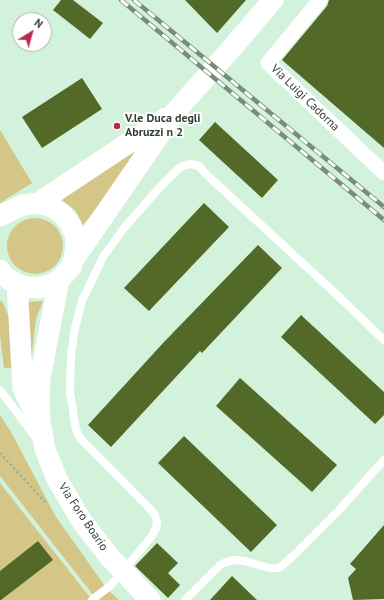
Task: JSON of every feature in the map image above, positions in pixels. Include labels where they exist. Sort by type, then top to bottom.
[{"type":"main road","points":[[74,259],[175,112],[273,0]]},
{"type":"main road","points":[[38,203],[175,112]]},
{"type":"main road","points":[[3,216],[23,205],[38,203],[50,206],[61,213],[69,222],[75,234],[76,246],[71,267],[59,280],[49,285],[38,288],[27,287],[4,277]]},
{"type":"main road","name":"Via Foro Boario","points":[[4,277],[23,388],[40,421]]},
{"type":"main road","name":"Via Foro Boario","points":[[59,280],[40,378],[40,421],[45,449],[57,479],[81,520],[108,555],[150,600]]},
{"type":"street","name":"Via Luigi Cadorna","points":[[320,0],[268,63],[384,173]]},
{"type":"lane","points":[[92,600],[111,585],[123,571],[152,536],[157,522],[155,515],[150,509],[80,438],[76,430],[70,392],[71,356],[75,328],[82,301],[103,257],[124,228],[178,169],[185,165],[191,164],[199,166],[384,340]]},
{"type":"lane","points":[[0,390],[45,449]]},
{"type":"lane","points":[[185,600],[219,566],[226,562],[234,560],[245,561],[269,568],[279,568],[341,508],[384,460]]},
{"type":"path","points":[[0,453],[48,504]]},
{"type":"shaded area","points":[[0,130],[32,183],[0,203]]},
{"type":"shaded area","points":[[142,147],[144,150],[83,225],[75,210],[60,199]]},
{"type":"shaded area","points":[[29,218],[41,218],[51,222],[59,230],[63,240],[63,252],[59,262],[51,270],[41,274],[29,274],[19,270],[11,262],[7,252],[7,240],[11,230],[19,222]]},
{"type":"shaded area","points":[[0,300],[3,303],[9,317],[14,368],[4,368],[0,336]]},
{"type":"shaded area","points":[[43,301],[36,319],[32,353],[32,377],[25,302]]},
{"type":"shaded area","points":[[0,415],[11,432],[56,517],[107,589],[119,600],[97,600],[0,476]]},
{"type":"shaded area","points":[[0,483],[92,600],[0,600]]},
{"type":"building","points":[[61,0],[73,0],[103,23],[90,39],[53,10]]},
{"type":"building","points":[[185,0],[246,0],[217,33]]},
{"type":"building","points":[[329,0],[384,0],[384,148],[282,60],[327,6]]},
{"type":"building","points":[[82,78],[102,109],[42,148],[22,117]]},
{"type":"building","points":[[215,122],[278,180],[262,198],[199,140]]},
{"type":"building","points":[[204,203],[229,227],[149,311],[124,288]]},
{"type":"building","points":[[258,245],[282,268],[202,353],[200,351],[111,447],[88,425],[164,342]]},
{"type":"building","points":[[301,315],[384,392],[384,415],[375,424],[281,337]]},
{"type":"building","points":[[240,378],[337,465],[312,492],[216,406]]},
{"type":"building","points":[[184,436],[277,525],[251,552],[158,463]]},
{"type":"building","points":[[384,525],[384,599],[353,600],[348,578],[356,569],[350,564]]},
{"type":"building","points":[[38,541],[53,560],[0,600],[0,571]]},
{"type":"building","points":[[157,543],[178,563],[168,573],[180,585],[168,598],[135,566]]},
{"type":"building","points":[[232,576],[257,600],[210,600]]},
{"type":"railway","points":[[121,0],[384,220]]},
{"type":"railway","points":[[134,0],[384,207]]},
{"type":"place","name":"V.le Duca degli Abruzzi n 2","points":[[117,126]]}]
